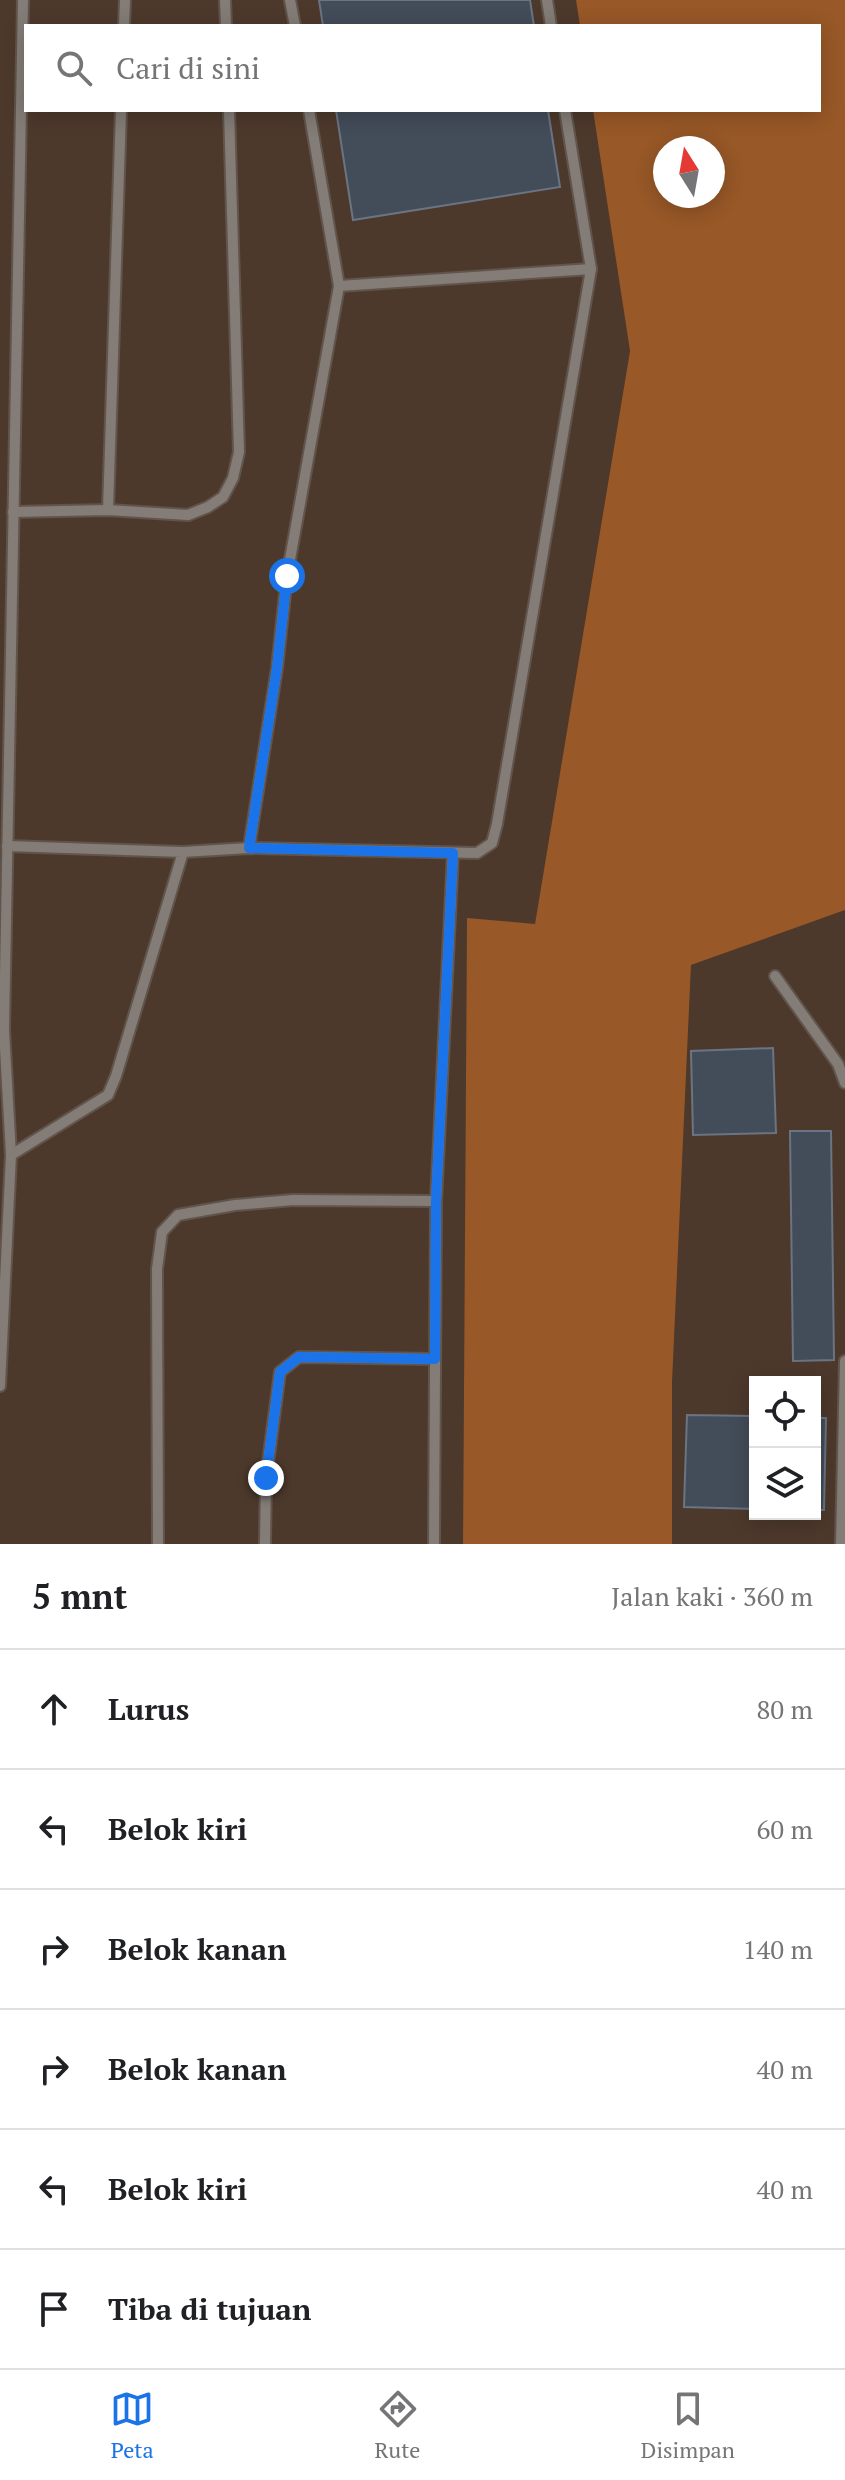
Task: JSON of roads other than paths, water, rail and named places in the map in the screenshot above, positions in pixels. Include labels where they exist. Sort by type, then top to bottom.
[{"type":"lane","points":[[0,1386],[11,1155],[2,1028],[23,0]]},
{"type":"lane","points":[[124,24],[125,0]]},
{"type":"lane","points":[[225,0],[226,24]]},
{"type":"lane","points":[[290,0],[295,24]]},
{"type":"lane","points":[[547,0],[551,24]]},
{"type":"lane","points":[[108,510],[121,112]]},
{"type":"lane","points":[[13,512],[108,510],[188,515],[223,497],[233,478],[239,452],[229,112]]},
{"type":"lane","points":[[249,848],[277,668],[287,576],[339,286],[309,112]]},
{"type":"lane","points":[[7,846],[183,852],[249,848],[477,853],[492,843],[591,269],[565,112]]},
{"type":"lane","points":[[339,286],[591,269]]},
{"type":"lane","points":[[11,1155],[108,1095],[183,852]]},
{"type":"lane","points":[[434,1544],[436,1201],[453,853]]},
{"type":"lane","points":[[775,976],[838,1064],[845,1083]]},
{"type":"lane","points":[[158,1544],[157,1269],[162,1232],[178,1215],[235,1205],[293,1200],[436,1201]]},
{"type":"lane","points":[[265,1544],[266,1478],[280,1372],[299,1357],[435,1359]]},
{"type":"lane","points":[[841,1544],[845,1361]]}]
